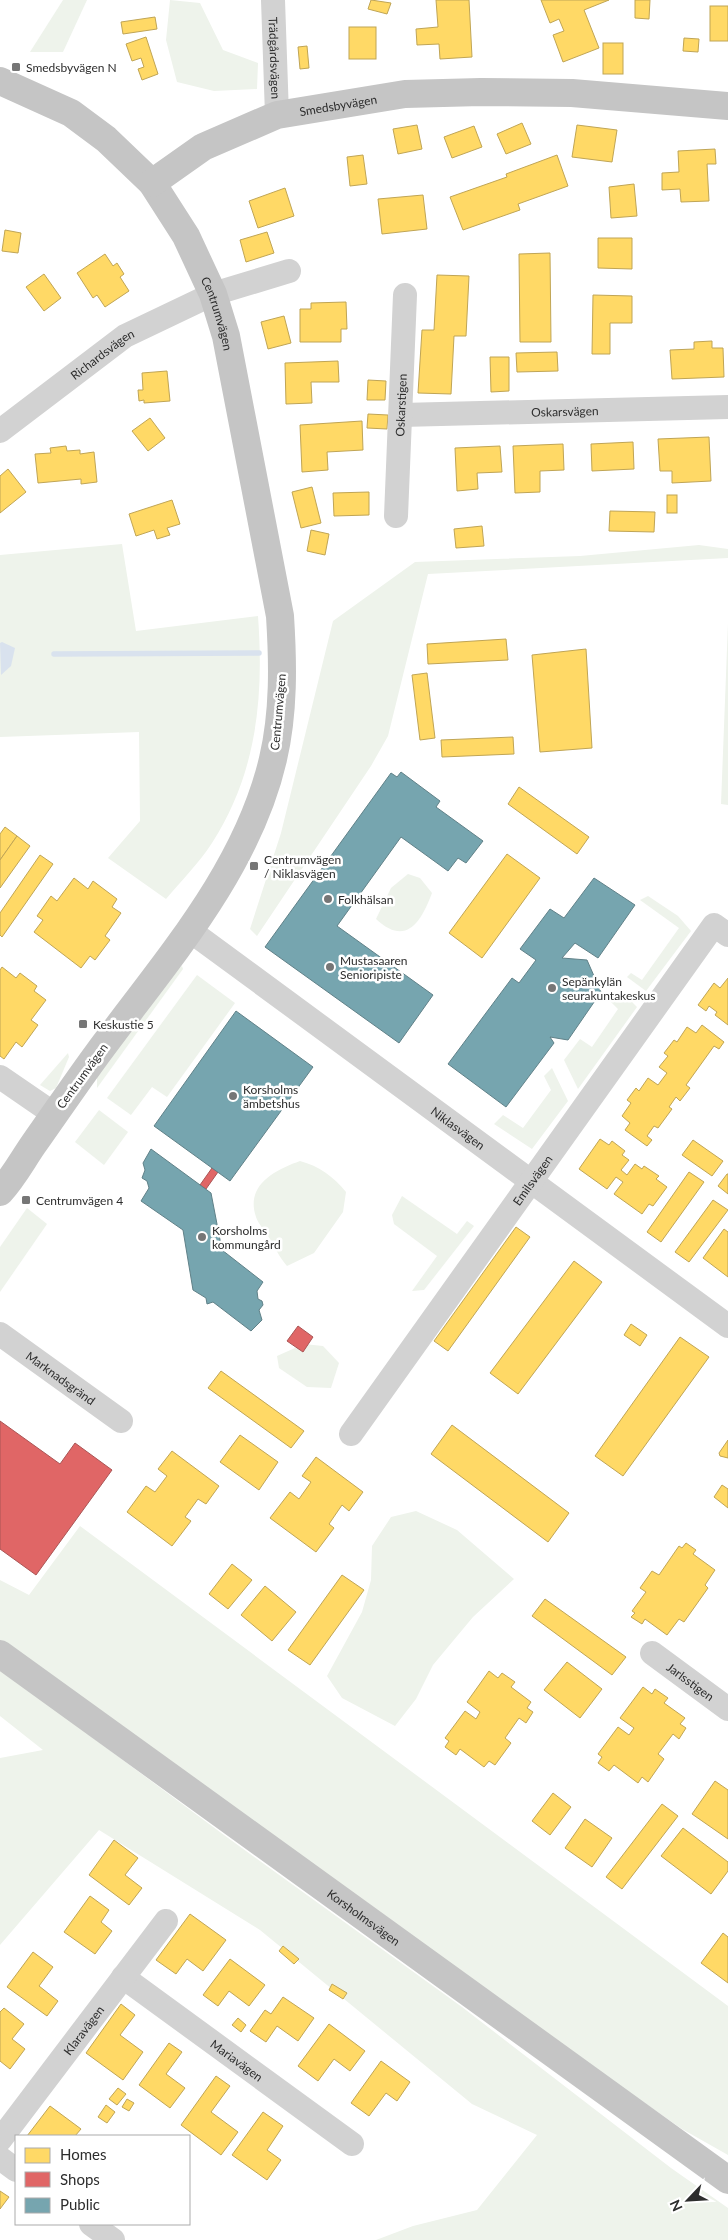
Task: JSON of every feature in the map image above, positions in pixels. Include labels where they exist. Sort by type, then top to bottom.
[{"type":"main road","points":[[0,81],[71,113],[106,139],[152,183]]},
{"type":"main road","name":"Smedsbyvägen","points":[[152,183],[203,147],[277,115],[404,94],[481,92],[572,93],[728,106]]},
{"type":"main road","name":"Centrumvägen","points":[[2,1191],[54,1114],[206,907],[236,856],[259,808],[274,758],[281,705],[282,658],[280,616],[226,336],[213,294],[186,236],[152,183]]},
{"type":"main road","name":"Korsholmsvägen","points":[[0,1654],[728,2180]]},
{"type":"street","name":"Trädgårdsvägen","points":[[273,0],[277,115]]},
{"type":"street","points":[[213,294],[289,271]]},
{"type":"street","name":"Richardsvägen","points":[[0,431],[125,336],[213,294]]},
{"type":"street","name":"Oskarstigen","points":[[396,516],[405,295]]},
{"type":"street","name":"Oskarsvägen","points":[[401,415],[728,407]]},
{"type":"street","name":"Niklasvägen","points":[[189,930],[728,1326]]},
{"type":"street","name":"Emilsvägen","points":[[351,1434],[531,1182],[721,930]]},
{"type":"street","points":[[0,1076],[54,1114]]},
{"type":"street","name":"Marknadsgränd","points":[[0,1334],[121,1421]]},
{"type":"street","name":"Jarlsstigen","points":[[652,1652],[728,1709]]},
{"type":"street","name":"Klaravägen","points":[[0,2140],[166,1921]]},
{"type":"street","name":"Mariavägen","points":[[123,1976],[352,2144]]},
{"type":"street","points":[[0,2158],[15,2169]]},
{"type":"street","points":[[92,2225],[113,2240]]},
{"type":"shaded area","points":[[63,0],[87,0],[63,52],[30,52]]},
{"type":"shaded area","points":[[170,0],[200,3],[223,50],[258,63],[257,89],[214,91],[177,82],[166,40]]},
{"type":"shaded area","points":[[122,544],[136,631],[258,616],[260,676],[254,734],[248,762],[227,816],[212,843],[196,865],[166,899],[108,858],[140,821],[139,732],[0,737],[0,555]]},
{"type":"shaded area","points":[[699,545],[728,549],[728,558],[428,574],[388,736],[371,766],[257,936],[250,929],[281,833],[333,621],[415,562],[580,556]]},
{"type":"shaded area","points":[[728,623],[728,805],[721,804]]},
{"type":"shaded area","points":[[2,642],[15,648],[11,666],[1,675],[0,643]]},
{"type":"shaded area","points":[[408,874],[420,878],[432,893],[428,904],[417,921],[404,931],[396,931],[376,919],[391,888]]},
{"type":"shaded area","points":[[648,896],[678,916],[691,931],[646,991],[627,977],[631,973],[642,980],[679,928],[640,900]]},
{"type":"shaded area","points":[[182,966],[183,969],[97,1088],[97,1076],[175,971]]},
{"type":"shaded area","points":[[197,975],[235,1003],[167,1097],[152,1087],[131,1115],[107,1098]]},
{"type":"shaded area","points":[[626,996],[637,1007],[578,1089],[564,1060],[580,1039],[592,1047],[618,1009],[608,999]]},
{"type":"shaded area","points":[[68,1053],[69,1057],[56,1088],[50,1091],[40,1085]]},
{"type":"shaded area","points":[[552,1068],[568,1101],[532,1149],[494,1124],[503,1115],[523,1128],[551,1090],[544,1076]]},
{"type":"shaded area","points":[[99,1110],[128,1132],[104,1165],[75,1142]]},
{"type":"shaded area","points":[[300,1161],[326,1173],[346,1192],[343,1212],[314,1253],[287,1266],[257,1220],[254,1206],[255,1196],[264,1180],[281,1169]]},
{"type":"shaded area","points":[[402,1196],[457,1234],[467,1221],[474,1226],[424,1290],[412,1291],[437,1256],[394,1224],[392,1215]]},
{"type":"shaded area","points":[[27,1208],[47,1224],[0,1292],[0,1247]]},
{"type":"shaded area","points":[[304,1344],[323,1346],[339,1363],[331,1388],[307,1387],[279,1368],[277,1356]]},
{"type":"shaded area","points":[[416,1511],[457,1530],[514,1579],[473,1617],[433,1665],[416,1699],[395,1726],[342,1698],[327,1676],[362,1612],[371,1580],[372,1546],[391,1517]]},
{"type":"shaded area","points":[[80,1526],[728,2006],[728,2155],[682,2129],[619,2085],[213,1792],[0,1642],[0,1580],[29,1595]]},
{"type":"shaded area","points":[[0,1669],[224,1835],[462,2007],[671,2168],[728,2208],[728,2240],[376,2240],[413,2226],[477,2210],[537,2135],[472,2104],[260,1930],[99,1830],[0,1945],[0,1758],[43,1750],[0,1716]]},
{"type":"building: Homes","points":[[371,0],[391,3],[387,14],[368,9]]},
{"type":"building: Homes","points":[[436,0],[469,0],[472,57],[440,59],[439,44],[417,45],[416,29],[438,27]]},
{"type":"building: Homes","points":[[541,0],[609,0],[584,10],[599,48],[563,62],[553,35],[564,31],[559,19],[550,23]]},
{"type":"building: Homes","points":[[635,0],[650,0],[649,19],[635,18]]},
{"type":"building: Homes","points":[[710,6],[728,6],[728,41],[710,41]]},
{"type":"building: Homes","points":[[155,17],[157,29],[123,34],[121,22]]},
{"type":"building: Homes","points":[[349,27],[376,27],[376,59],[349,59]]},
{"type":"building: Homes","points":[[146,37],[158,74],[142,80],[138,69],[144,67],[141,58],[132,61],[126,44]]},
{"type":"building: Homes","points":[[684,38],[699,39],[698,52],[683,51]]},
{"type":"building: Homes","points":[[603,43],[623,43],[623,74],[603,74]]},
{"type":"building: Homes","points":[[307,46],[309,68],[300,69],[298,47]]},
{"type":"building: Homes","points":[[522,123],[531,144],[506,154],[497,134]]},
{"type":"building: Homes","points":[[417,125],[422,149],[398,154],[393,129]]},
{"type":"building: Homes","points":[[577,125],[617,130],[612,162],[572,157]]},
{"type":"building: Homes","points":[[474,126],[482,147],[452,158],[444,137]]},
{"type":"building: Homes","points":[[715,149],[716,164],[707,164],[709,201],[681,202],[680,189],[662,190],[662,173],[679,172],[678,151]]},
{"type":"building: Homes","points":[[363,155],[367,184],[350,186],[347,157]]},
{"type":"building: Homes","points":[[557,155],[568,186],[518,204],[520,210],[463,230],[450,197],[507,177],[506,174]]},
{"type":"building: Homes","points":[[634,184],[637,216],[611,218],[609,187]]},
{"type":"building: Homes","points":[[285,188],[294,216],[258,228],[249,201]]},
{"type":"building: Homes","points":[[423,195],[427,229],[382,234],[378,199]]},
{"type":"building: Homes","points":[[5,230],[21,233],[18,253],[2,251]]},
{"type":"building: Homes","points":[[267,232],[274,253],[246,262],[240,240]]},
{"type":"building: Homes","points":[[598,238],[632,238],[632,269],[598,268]]},
{"type":"building: Homes","points":[[550,253],[551,342],[520,342],[519,254]]},
{"type":"building: Homes","points":[[105,254],[113,266],[117,263],[124,274],[120,277],[129,291],[105,307],[97,295],[93,298],[77,273]]},
{"type":"building: Homes","points":[[44,274],[61,298],[44,311],[26,287]]},
{"type":"building: Homes","points":[[437,275],[469,276],[466,336],[454,336],[451,394],[418,393],[422,330],[434,330]]},
{"type":"building: Homes","points":[[593,295],[632,296],[632,323],[610,323],[610,354],[592,354]]},
{"type":"building: Homes","points":[[346,302],[347,329],[341,329],[341,342],[300,342],[300,309],[311,309],[311,303]]},
{"type":"building: Homes","points":[[284,316],[291,343],[268,349],[261,322]]},
{"type":"building: Homes","points":[[712,341],[712,348],[723,348],[724,377],[672,379],[670,350],[694,349],[694,342]]},
{"type":"building: Homes","points":[[557,352],[558,371],[517,372],[516,353]]},
{"type":"building: Homes","points":[[490,357],[509,357],[509,391],[491,392]]},
{"type":"building: Homes","points":[[338,361],[339,382],[311,382],[312,403],[286,404],[285,363]]},
{"type":"building: Homes","points":[[167,371],[170,401],[144,403],[144,400],[139,401],[138,390],[143,390],[142,373]]},
{"type":"building: Homes","points":[[368,380],[386,381],[385,400],[367,400]]},
{"type":"building: Homes","points":[[368,414],[388,415],[387,429],[367,428]]},
{"type":"building: Homes","points":[[150,418],[165,438],[148,451],[132,431]]},
{"type":"building: Homes","points":[[362,421],[363,450],[327,452],[328,470],[302,472],[300,425]]},
{"type":"building: Homes","points":[[709,437],[711,481],[672,483],[672,471],[660,471],[658,439]]},
{"type":"building: Homes","points":[[633,442],[634,469],[592,471],[591,444]]},
{"type":"building: Homes","points":[[563,444],[564,470],[540,471],[540,492],[515,493],[513,446]]},
{"type":"building: Homes","points":[[66,446],[67,451],[80,450],[80,454],[94,452],[97,482],[81,484],[81,479],[38,483],[35,454],[51,453],[50,448]]},
{"type":"building: Homes","points":[[500,446],[502,472],[477,473],[478,489],[457,491],[455,448]]},
{"type":"building: Homes","points":[[8,469],[26,492],[0,513],[0,476]]},
{"type":"building: Homes","points":[[312,487],[321,523],[301,528],[292,492]]},
{"type":"building: Homes","points":[[369,492],[369,515],[334,516],[333,493]]},
{"type":"building: Homes","points":[[667,495],[677,495],[677,513],[667,513]]},
{"type":"building: Homes","points":[[172,500],[180,524],[167,528],[170,535],[157,539],[154,530],[136,536],[129,514]]},
{"type":"building: Homes","points":[[610,511],[655,512],[654,532],[609,531]]},
{"type":"building: Homes","points":[[482,526],[484,546],[456,548],[454,529]]},
{"type":"building: Homes","points":[[311,530],[329,534],[325,555],[307,551]]},
{"type":"building: Homes","points":[[506,639],[508,660],[428,664],[427,644]]},
{"type":"building: Homes","points":[[586,649],[592,748],[540,752],[532,655]]},
{"type":"building: Homes","points":[[427,673],[435,738],[420,740],[412,675]]},
{"type":"building: Homes","points":[[513,737],[514,754],[442,757],[441,740]]},
{"type":"building: Homes","points":[[519,787],[589,837],[577,854],[508,804]]},
{"type":"building: Homes","points":[[5,827],[17,836],[0,860],[0,834]]},
{"type":"building: Homes","points":[[17,836],[30,846],[0,888],[0,860]]},
{"type":"building: Homes","points":[[507,854],[540,878],[482,958],[449,933]]},
{"type":"building: Homes","points":[[40,855],[53,864],[2,937],[0,935],[0,913]]},
{"type":"building: Homes","points":[[74,878],[88,889],[93,881],[117,899],[112,907],[121,913],[105,936],[110,940],[95,960],[90,956],[81,968],[34,932],[43,920],[37,916],[51,896],[57,901]]},
{"type":"building: Homes","points":[[2,967],[16,978],[20,973],[37,986],[34,991],[46,1000],[31,1020],[38,1025],[22,1047],[16,1042],[4,1059],[0,1056],[0,970]]},
{"type":"building: Homes","points":[[728,978],[728,1025],[715,1015],[717,1012],[709,1006],[706,1011],[698,1005],[714,983],[720,988]]},
{"type":"building: Homes","points":[[702,1025],[724,1042],[719,1049],[714,1046],[686,1085],[690,1088],[680,1101],[676,1097],[669,1107],[672,1109],[658,1128],[654,1126],[647,1136],[652,1140],[647,1146],[625,1130],[630,1123],[622,1116],[631,1103],[627,1100],[636,1088],[639,1091],[648,1078],[658,1085],[667,1073],[659,1067],[668,1056],[664,1053],[674,1040],[677,1042],[687,1027],[696,1033]]},
{"type":"building: Homes","points":[[600,1139],[609,1145],[612,1141],[625,1151],[622,1155],[629,1160],[621,1170],[627,1175],[635,1164],[642,1169],[644,1166],[659,1176],[656,1179],[667,1187],[653,1206],[649,1204],[642,1214],[614,1194],[623,1182],[616,1177],[607,1189],[579,1169]]},
{"type":"building: Homes","points":[[693,1140],[723,1161],[712,1176],[682,1155]]},
{"type":"building: Homes","points":[[689,1172],[704,1182],[661,1242],[647,1232]]},
{"type":"building: Homes","points":[[728,1174],[728,1194],[718,1186]]},
{"type":"building: Homes","points":[[713,1200],[728,1210],[689,1262],[675,1252]]},
{"type":"building: Homes","points":[[516,1227],[530,1237],[448,1351],[434,1341]]},
{"type":"building: Homes","points":[[724,1229],[728,1232],[728,1277],[703,1258]]},
{"type":"building: Homes","points":[[574,1261],[602,1282],[518,1394],[490,1373]]},
{"type":"building: Homes","points":[[631,1324],[647,1335],[640,1346],[624,1335]]},
{"type":"building: Homes","points":[[680,1337],[709,1357],[623,1476],[595,1456]]},
{"type":"building: Homes","points":[[221,1371],[304,1431],[291,1448],[208,1388]]},
{"type":"building: Homes","points":[[452,1425],[569,1513],[548,1542],[431,1454]]},
{"type":"building: Homes","points":[[240,1435],[278,1462],[259,1490],[220,1462]]},
{"type":"building: Homes","points":[[728,1440],[728,1458],[720,1456],[719,1453]]},
{"type":"building: Homes","points":[[172,1451],[219,1486],[206,1504],[198,1499],[185,1517],[191,1521],[172,1546],[127,1512],[146,1486],[155,1492],[167,1476],[158,1469]]},
{"type":"building: Homes","points":[[316,1457],[363,1492],[349,1511],[342,1505],[329,1524],[334,1528],[316,1552],[270,1518],[290,1492],[299,1499],[311,1482],[302,1476]]},
{"type":"building: Homes","points":[[722,1485],[728,1489],[728,1508],[714,1497]]},
{"type":"building: Homes","points":[[686,1543],[696,1550],[693,1554],[715,1570],[705,1585],[708,1588],[684,1622],[679,1619],[667,1635],[645,1619],[642,1624],[631,1617],[635,1613],[632,1611],[646,1592],[640,1588],[652,1571],[659,1575],[679,1546],[682,1548]]},
{"type":"building: Homes","points":[[232,1564],[252,1580],[228,1609],[209,1594]]},
{"type":"building: Homes","points":[[342,1575],[364,1590],[310,1665],[288,1650]]},
{"type":"building: Homes","points":[[265,1586],[296,1612],[272,1641],[241,1615]]},
{"type":"building: Homes","points":[[545,1599],[626,1657],[612,1675],[532,1616]]},
{"type":"building: Homes","points":[[567,1662],[602,1689],[580,1718],[544,1690]]},
{"type":"building: Homes","points":[[489,1671],[498,1678],[502,1673],[515,1682],[511,1687],[531,1702],[527,1708],[533,1712],[526,1723],[519,1718],[505,1738],[511,1743],[495,1765],[489,1761],[484,1767],[460,1749],[456,1755],[445,1747],[449,1741],[445,1738],[465,1711],[476,1719],[480,1712],[467,1702]]},
{"type":"building: Homes","points":[[643,1687],[652,1694],[655,1689],[668,1698],[664,1703],[685,1718],[680,1724],[686,1728],[679,1739],[673,1734],[658,1754],[664,1759],[648,1782],[642,1777],[638,1783],[614,1765],[609,1771],[598,1763],[602,1757],[598,1754],[618,1727],[629,1735],[634,1728],[620,1718]]},
{"type":"building: Homes","points":[[715,1781],[728,1790],[728,1839],[692,1814]]},
{"type":"building: Homes","points":[[553,1793],[571,1807],[550,1835],[532,1821]]},
{"type":"building: Homes","points":[[662,1804],[678,1816],[622,1889],[606,1877]]},
{"type":"building: Homes","points":[[585,1819],[612,1838],[592,1867],[565,1848]]},
{"type":"building: Homes","points":[[683,1828],[728,1862],[728,1871],[711,1894],[661,1856]]},
{"type":"building: Homes","points":[[114,1840],[138,1858],[125,1875],[142,1888],[129,1905],[89,1875]]},
{"type":"building: Homes","points":[[90,1896],[109,1910],[101,1922],[112,1931],[95,1954],[64,1932]]},
{"type":"building: Homes","points":[[190,1914],[226,1940],[203,1971],[187,1959],[176,1974],[156,1960]]},
{"type":"building: Homes","points":[[723,1933],[728,1937],[728,1983],[701,1963]]},
{"type":"building: Homes","points":[[283,1946],[299,1959],[294,1964],[279,1951]]},
{"type":"building: Homes","points":[[33,1952],[53,1967],[39,1986],[58,2001],[47,2016],[7,1987]]},
{"type":"building: Homes","points":[[230,1959],[265,1985],[249,2006],[229,1991],[218,2006],[203,1995]]},
{"type":"building: Homes","points":[[332,1984],[347,1993],[343,1999],[329,1990]]},
{"type":"building: Homes","points":[[283,1997],[314,2018],[298,2041],[277,2026],[266,2042],[250,2031],[265,2010],[271,2014]]},
{"type":"building: Homes","points":[[121,2004],[135,2015],[120,2035],[143,2052],[123,2080],[86,2053]]},
{"type":"building: Homes","points":[[4,2008],[24,2024],[12,2039],[25,2049],[10,2069],[0,2061],[0,2012]]},
{"type":"building: Homes","points":[[238,2018],[246,2025],[241,2032],[232,2025]]},
{"type":"building: Homes","points":[[329,2024],[365,2051],[350,2071],[334,2059],[318,2081],[298,2066]]},
{"type":"building: Homes","points":[[169,2043],[182,2052],[166,2074],[185,2088],[170,2108],[139,2085]]},
{"type":"building: Homes","points":[[381,2061],[410,2082],[397,2101],[386,2093],[369,2116],[351,2103]]},
{"type":"building: Homes","points":[[216,2076],[230,2086],[211,2112],[238,2132],[221,2155],[181,2125]]},
{"type":"building: Homes","points":[[118,2088],[126,2094],[117,2105],[109,2099]]},
{"type":"building: Homes","points":[[127,2099],[134,2103],[129,2111],[122,2107]]},
{"type":"building: Homes","points":[[106,2105],[115,2112],[107,2123],[98,2117]]},
{"type":"building: Homes","points":[[50,2106],[81,2129],[76,2135],[28,2135]]},
{"type":"building: Homes","points":[[263,2112],[283,2126],[267,2150],[281,2160],[267,2180],[232,2155]]},
{"type":"building: Homes","points":[[0,2191],[9,2197],[0,2209]]},
{"type":"building: Shops","points":[[212,1168],[218,1172],[206,1189],[200,1185]]},
{"type":"building: Shops","points":[[298,1326],[313,1337],[303,1352],[287,1341]]},
{"type":"building: Shops","points":[[0,1421],[60,1464],[75,1443],[112,1470],[36,1575],[0,1549]]},
{"type":"building: Public","name":"Folkhälsan","points":[[401,772],[440,801],[436,807],[483,841],[466,863],[458,858],[448,871],[401,837],[337,926],[433,995],[399,1043],[265,947],[391,773],[397,777]]},
{"type":"building: Public","name":"Sepänkylän seurakuntakeskus","points":[[594,878],[635,905],[598,958],[575,943],[562,958],[587,960],[601,992],[568,1040],[550,1037],[554,1043],[506,1107],[448,1064],[512,978],[519,983],[536,960],[520,949],[550,909],[564,918]]},
{"type":"building: Public","name":"Korsholms ämbetshus","points":[[236,1011],[313,1067],[230,1181],[154,1126]]},
{"type":"building: Public","name":"Korsholms kommungård","points":[[151,1149],[211,1193],[222,1250],[263,1282],[257,1291],[258,1299],[262,1301],[263,1305],[259,1310],[262,1320],[251,1331],[213,1302],[207,1304],[206,1298],[193,1290],[183,1230],[141,1201],[149,1188],[147,1181],[142,1178],[145,1170],[143,1163]]},
{"type":"waterway","points":[[54,654],[259,653]]},
{"type":"place","name":"Smedsbyvägen N","points":[[16,67]]},
{"type":"place","name":"Centrumvägen / Niklasvägen","points":[[254,866]]},
{"type":"place","name":"Folkhälsan","points":[[328,899]]},
{"type":"place","name":"Mustasaaren Senioripiste","points":[[330,967]]},
{"type":"place","name":"Sepänkylän seurakuntakeskus","points":[[552,988]]},
{"type":"place","name":"Keskustie 5","points":[[83,1024]]},
{"type":"place","name":"Korsholms ämbetshus","points":[[233,1096]]},
{"type":"place","name":"Centrumvägen 4","points":[[26,1200]]},
{"type":"place","name":"Korsholms kommungård","points":[[202,1237]]}]
